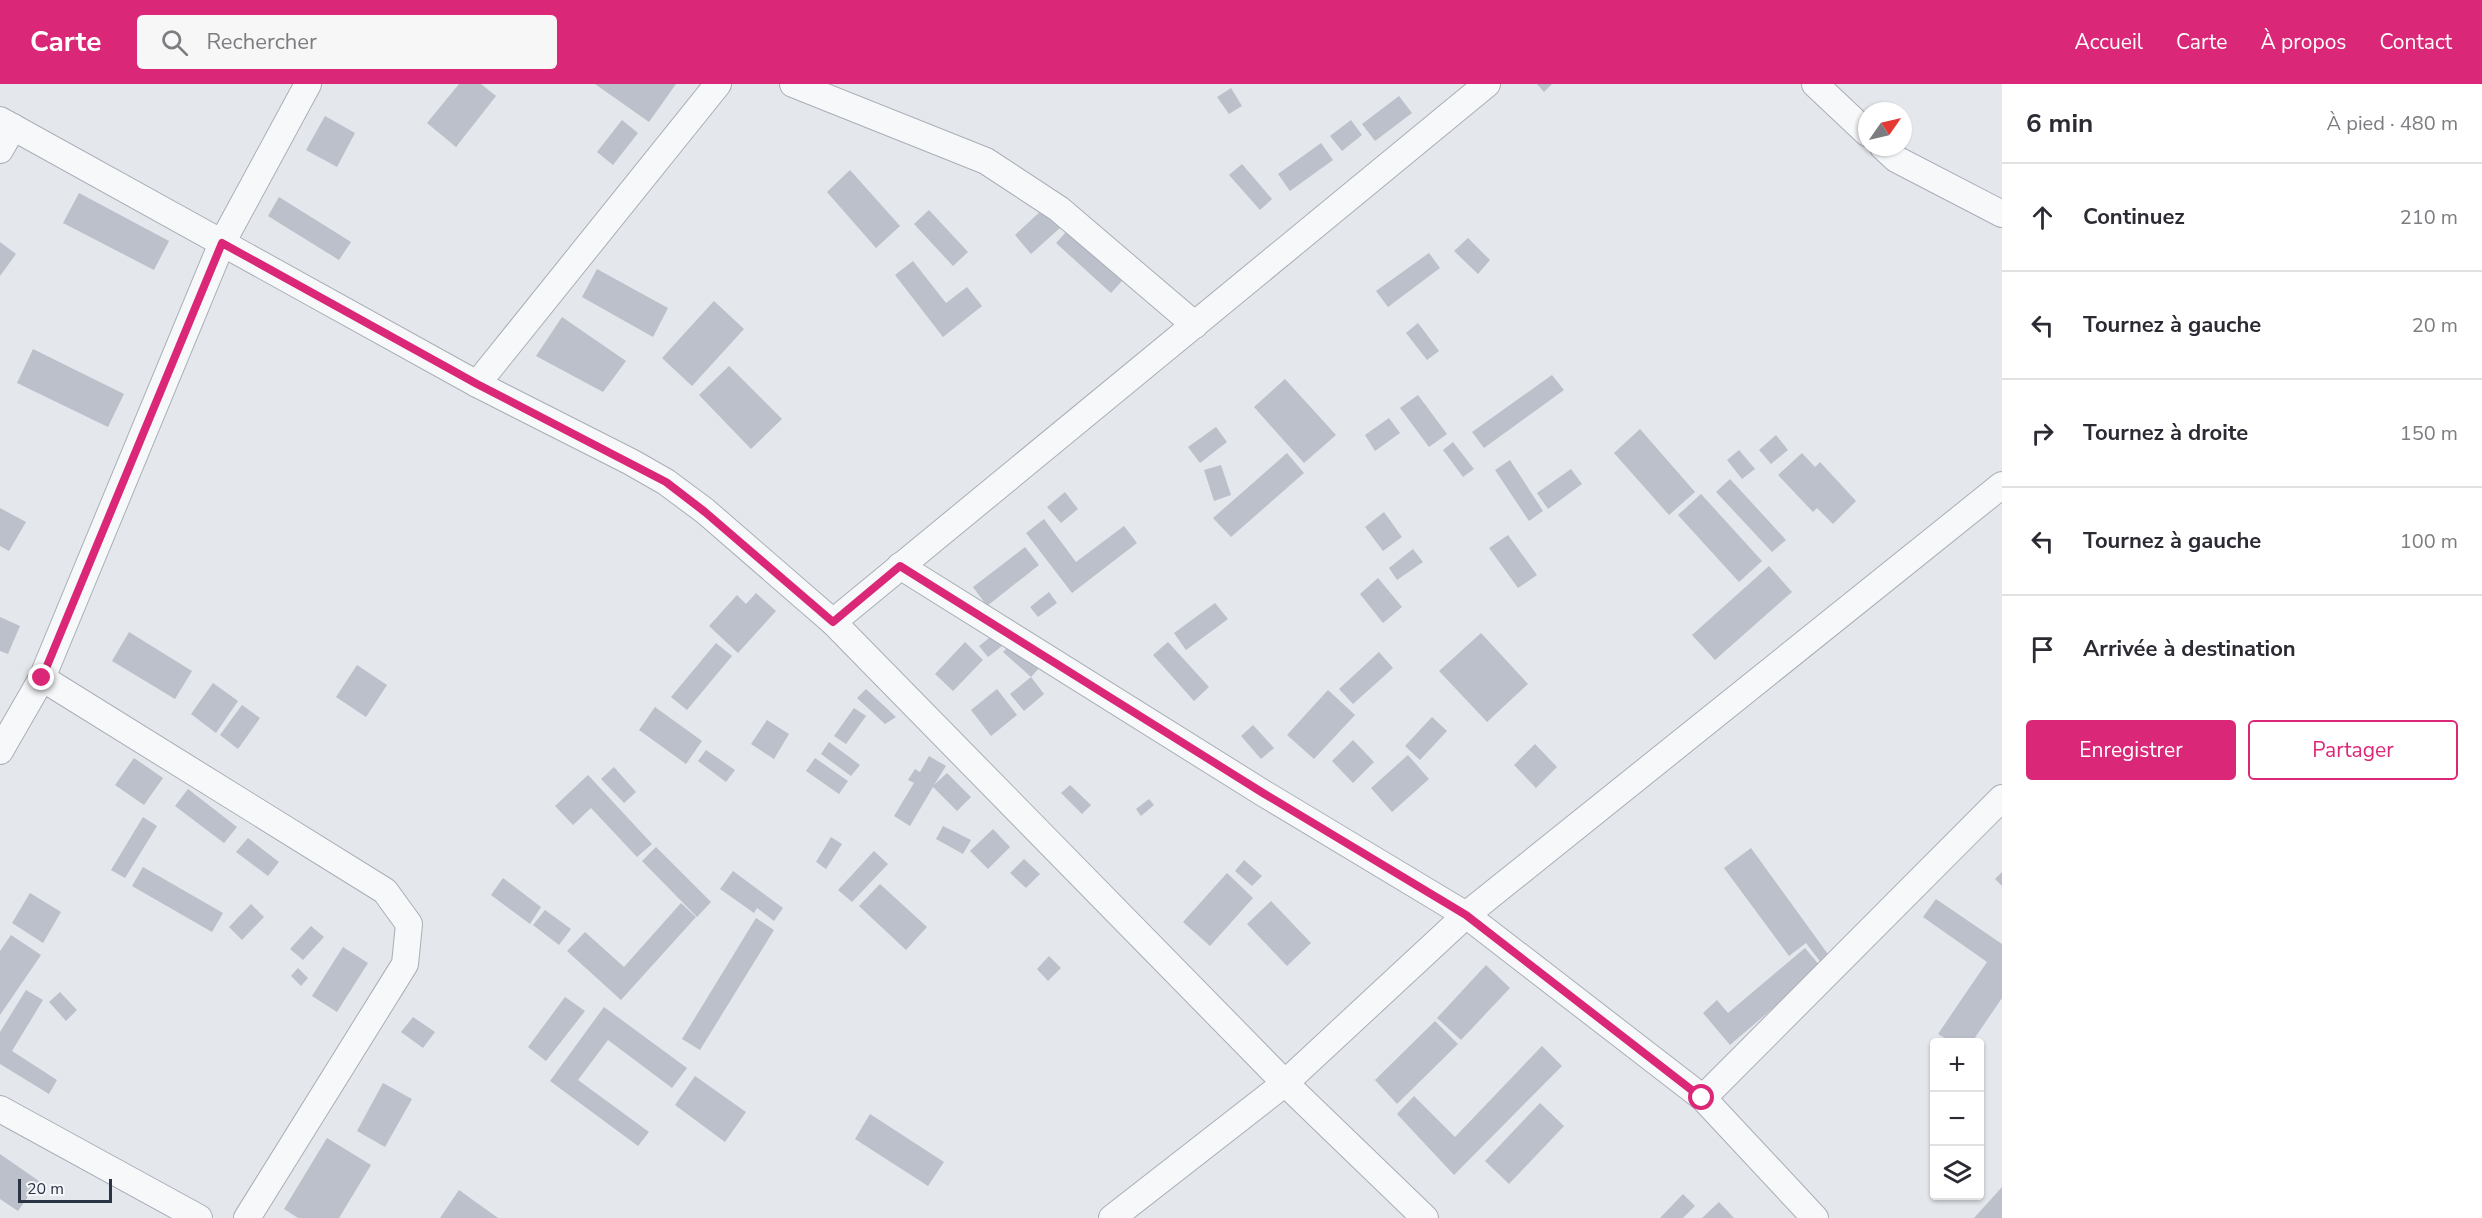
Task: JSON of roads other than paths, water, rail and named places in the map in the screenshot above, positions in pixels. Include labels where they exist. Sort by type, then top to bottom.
[{"type":"street","points":[[0,752],[42,678],[222,243],[308,84]]},
{"type":"street","points":[[477,384],[718,84]]},
{"type":"street","points":[[793,84],[986,161],[1059,209],[1195,325]]},
{"type":"street","points":[[833,622],[1487,84]]},
{"type":"street","points":[[1815,84],[1858,125]]},
{"type":"street","points":[[0,150],[6,124],[477,384],[666,482],[705,512],[833,622],[1285,1083],[1425,1218]]},
{"type":"street","points":[[1893,156],[2002,213]]},
{"type":"street","points":[[1112,1218],[1285,1083],[1466,915],[2002,485]]},
{"type":"street","points":[[900,566],[1263,793],[1466,915],[1702,1098],[1815,1218]]},
{"type":"street","points":[[42,678],[385,891],[409,924],[405,964],[247,1218]]},
{"type":"street","points":[[1702,1098],[2002,798]]},
{"type":"street","points":[[0,1109],[199,1218]]}]
